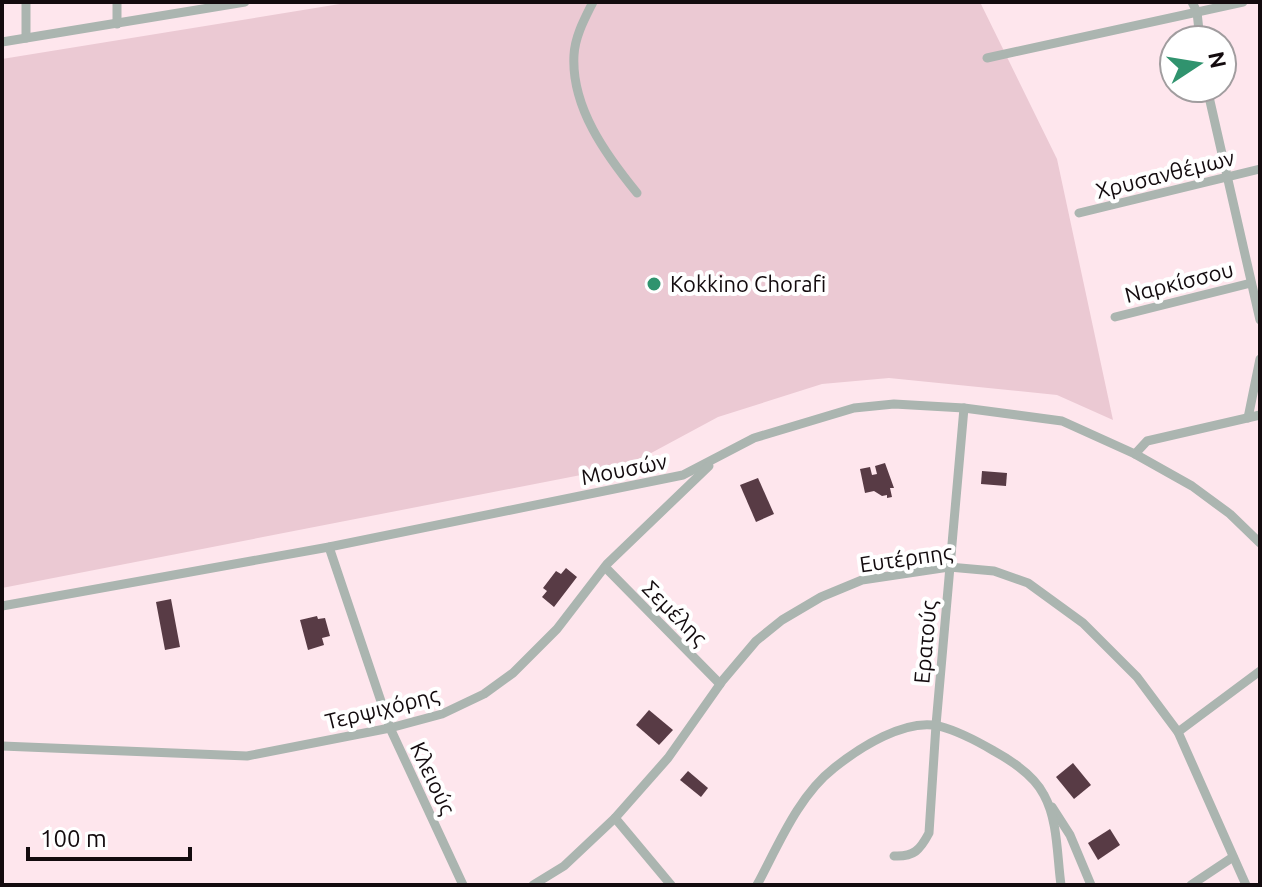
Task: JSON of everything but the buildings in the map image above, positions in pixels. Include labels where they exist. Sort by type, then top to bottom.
[{"type":"street","points":[[26,2],[26,38]]},
{"type":"street","points":[[117,2],[117,24]]},
{"type":"street","points":[[2,42],[117,24],[208,5],[245,2]]},
{"type":"street","points":[[593,2],[580,27],[574,53],[576,89],[607,157],[637,193]]},
{"type":"street","points":[[1192,2],[1198,24]]},
{"type":"street","points":[[987,58],[1243,2]]},
{"type":"street","points":[[1211,104],[1260,320]]},
{"type":"street","name":"Χρυσανθέμων","points":[[1079,213],[1260,169]]},
{"type":"street","name":"Ναρκίσσου","points":[[1115,317],[1251,283]]},
{"type":"street","points":[[1248,418],[1260,359]]},
{"type":"street","name":"Μουσών","points":[[2,606],[329,547],[683,475],[754,438],[854,408],[894,404],[964,408],[1062,421],[1135,454],[1192,486],[1230,514],[1260,543]]},
{"type":"street","name":"Ερατούς","points":[[894,856],[908,857],[921,848],[929,833],[964,408]]},
{"type":"street","points":[[1135,454],[1147,441],[1260,415]]},
{"type":"street","name":"Τερψιχόρης","points":[[2,746],[247,756],[390,728],[442,714],[484,694],[513,673],[557,629],[605,567],[717,458]]},
{"type":"street","points":[[683,475],[687,486]]},
{"type":"street","name":"Κλειούς","points":[[329,547],[390,728],[463,885]]},
{"type":"street","name":"Σεμέλης","points":[[605,567],[720,684]]},
{"type":"street","name":"Ευτέρπης","points":[[533,885],[564,866],[615,818],[668,758],[720,684],[756,641],[782,620],[821,597],[862,580],[949,567],[994,571],[1028,583],[1083,623],[1137,677],[1178,732],[1246,885]]},
{"type":"street","points":[[1178,732],[1260,671]]},
{"type":"street","points":[[757,885],[801,805],[831,770],[875,740],[909,727],[936,725],[1002,755],[1025,773],[1046,797],[1070,835],[1091,885]]},
{"type":"street","points":[[1046,797],[1061,885]]},
{"type":"street","points":[[615,818],[671,885]]},
{"type":"street","points":[[1191,885],[1233,857]]},
{"type":"shaded area","points":[[352,2],[980,2],[1057,159],[1113,420],[1057,395],[889,378],[822,384],[718,417],[627,466],[2,588],[2,59]]},
{"type":"place","name":"Kokkino Chorafi","points":[[654,284]]}]
